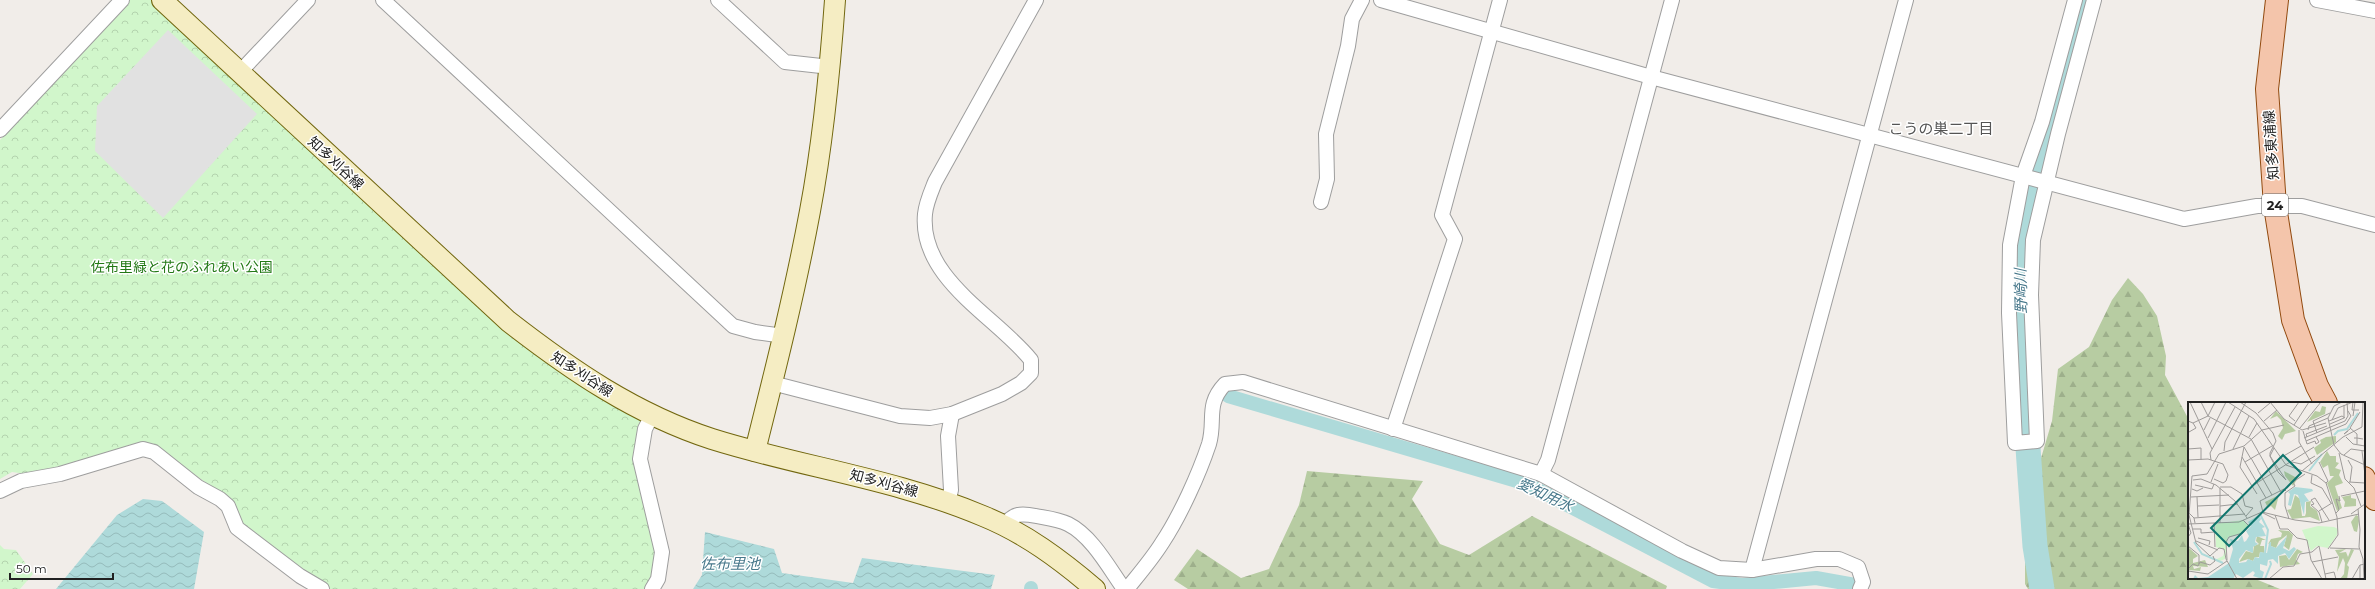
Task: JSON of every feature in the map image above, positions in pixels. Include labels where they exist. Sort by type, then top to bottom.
[{"type":"main road","name":"知多東浦線","points":[[2277,0],[2267,89],[2275,206],[2293,320],[2317,386],[2325,402]]},
{"type":"main road","points":[[2365,480],[2375,499]]},
{"type":"street","points":[[0,130],[122,0]]},
{"type":"street","name":"知多刈谷線","points":[[162,0],[238,73],[508,321],[561,362],[598,387],[652,415],[711,438],[755,451],[861,476],[948,503],[1004,526],[1056,557],[1095,589]]},
{"type":"street","points":[[238,73],[308,0]]},
{"type":"street","points":[[383,0],[733,326],[755,332],[784,336]]},
{"type":"street","points":[[718,0],[785,62],[830,66]]},
{"type":"street","points":[[755,451],[784,336],[811,210],[830,66],[835,0]]},
{"type":"street","points":[[772,383],[900,416],[930,418],[952,414],[1002,394],[1021,383],[1031,373],[1031,360],[1021,348],[983,315],[938,265],[930,249],[926,231],[925,214],[935,182],[1036,0]]},
{"type":"street","points":[[1321,202],[1327,179],[1326,134],[1348,46],[1352,19],[1362,0]]},
{"type":"street","points":[[1381,0],[1652,77],[2184,219],[2256,206],[2302,206],[2375,225]]},
{"type":"street","points":[[1393,429],[1455,239],[1442,215],[1500,0]]},
{"type":"street","points":[[1541,474],[1548,460],[1672,0]]},
{"type":"street","points":[[1752,570],[1906,0]]},
{"type":"street","points":[[2075,0],[2042,122],[2016,205],[2009,263],[2008,312],[2015,443],[2037,441],[2031,266],[2037,218],[2094,0]]},
{"type":"street","points":[[2316,0],[2375,11]]},
{"type":"street","points":[[1004,526],[1016,514],[1023,513],[1056,520],[1069,525],[1091,546],[1126,589],[1162,543],[1181,510],[1209,442],[1212,406],[1216,393],[1225,384],[1242,382],[1541,474],[1705,563],[1719,568],[1752,570],[1816,559],[1839,559],[1858,567],[1863,582],[1860,589]]},
{"type":"street","points":[[948,503],[951,490],[948,436],[952,414]]},
{"type":"street","points":[[652,415],[645,429],[640,459],[662,552],[658,579],[652,589]]},
{"type":"street","points":[[0,491],[22,482],[60,474],[143,449],[154,452],[198,487],[228,506],[237,528],[300,576],[322,589]]},
{"type":"green space","name":"佐布里緑と花のふれあい公園","points":[[129,0],[162,0],[444,262],[652,415],[640,459],[662,552],[652,589],[322,589],[237,528],[230,500],[163,452],[142,444],[56,468],[26,474],[12,472],[0,479],[0,140]]},
{"type":"green space","points":[[2128,278],[2143,294],[2157,316],[2166,356],[2165,375],[2188,418],[2188,579],[2255,579],[2280,589],[2028,589],[2025,584],[2025,512],[2052,421],[2058,369],[2089,347],[2112,300]]},
{"type":"green space","points":[[1307,471],[1423,481],[1412,499],[1440,544],[1469,555],[1532,516],[1667,586],[1666,589],[1188,589],[1174,580],[1197,549],[1241,578],[1269,569],[1299,505]]},
{"type":"green space","points":[[0,545],[4,549],[16,550],[33,574],[20,589],[0,589]]},
{"type":"shaded area","points":[[168,30],[257,114],[163,218],[95,151],[97,106]]},
{"type":"water","points":[[143,499],[162,501],[204,532],[194,589],[56,589],[117,515]]},
{"type":"water","name":"佐布里池","points":[[705,532],[774,549],[782,573],[853,583],[862,558],[995,575],[991,589],[693,589],[702,575]]},
{"type":"waterway","name":"野崎川","points":[[2042,589],[2035,546],[2027,434],[2020,268],[2027,213],[2084,0]]},
{"type":"waterway","name":"愛知用水","points":[[1228,396],[1527,484],[1713,581],[1742,585],[1816,578],[1855,585]]},
{"type":"district","name":"こうの巣二丁目","points":[[1941,129]]}]
